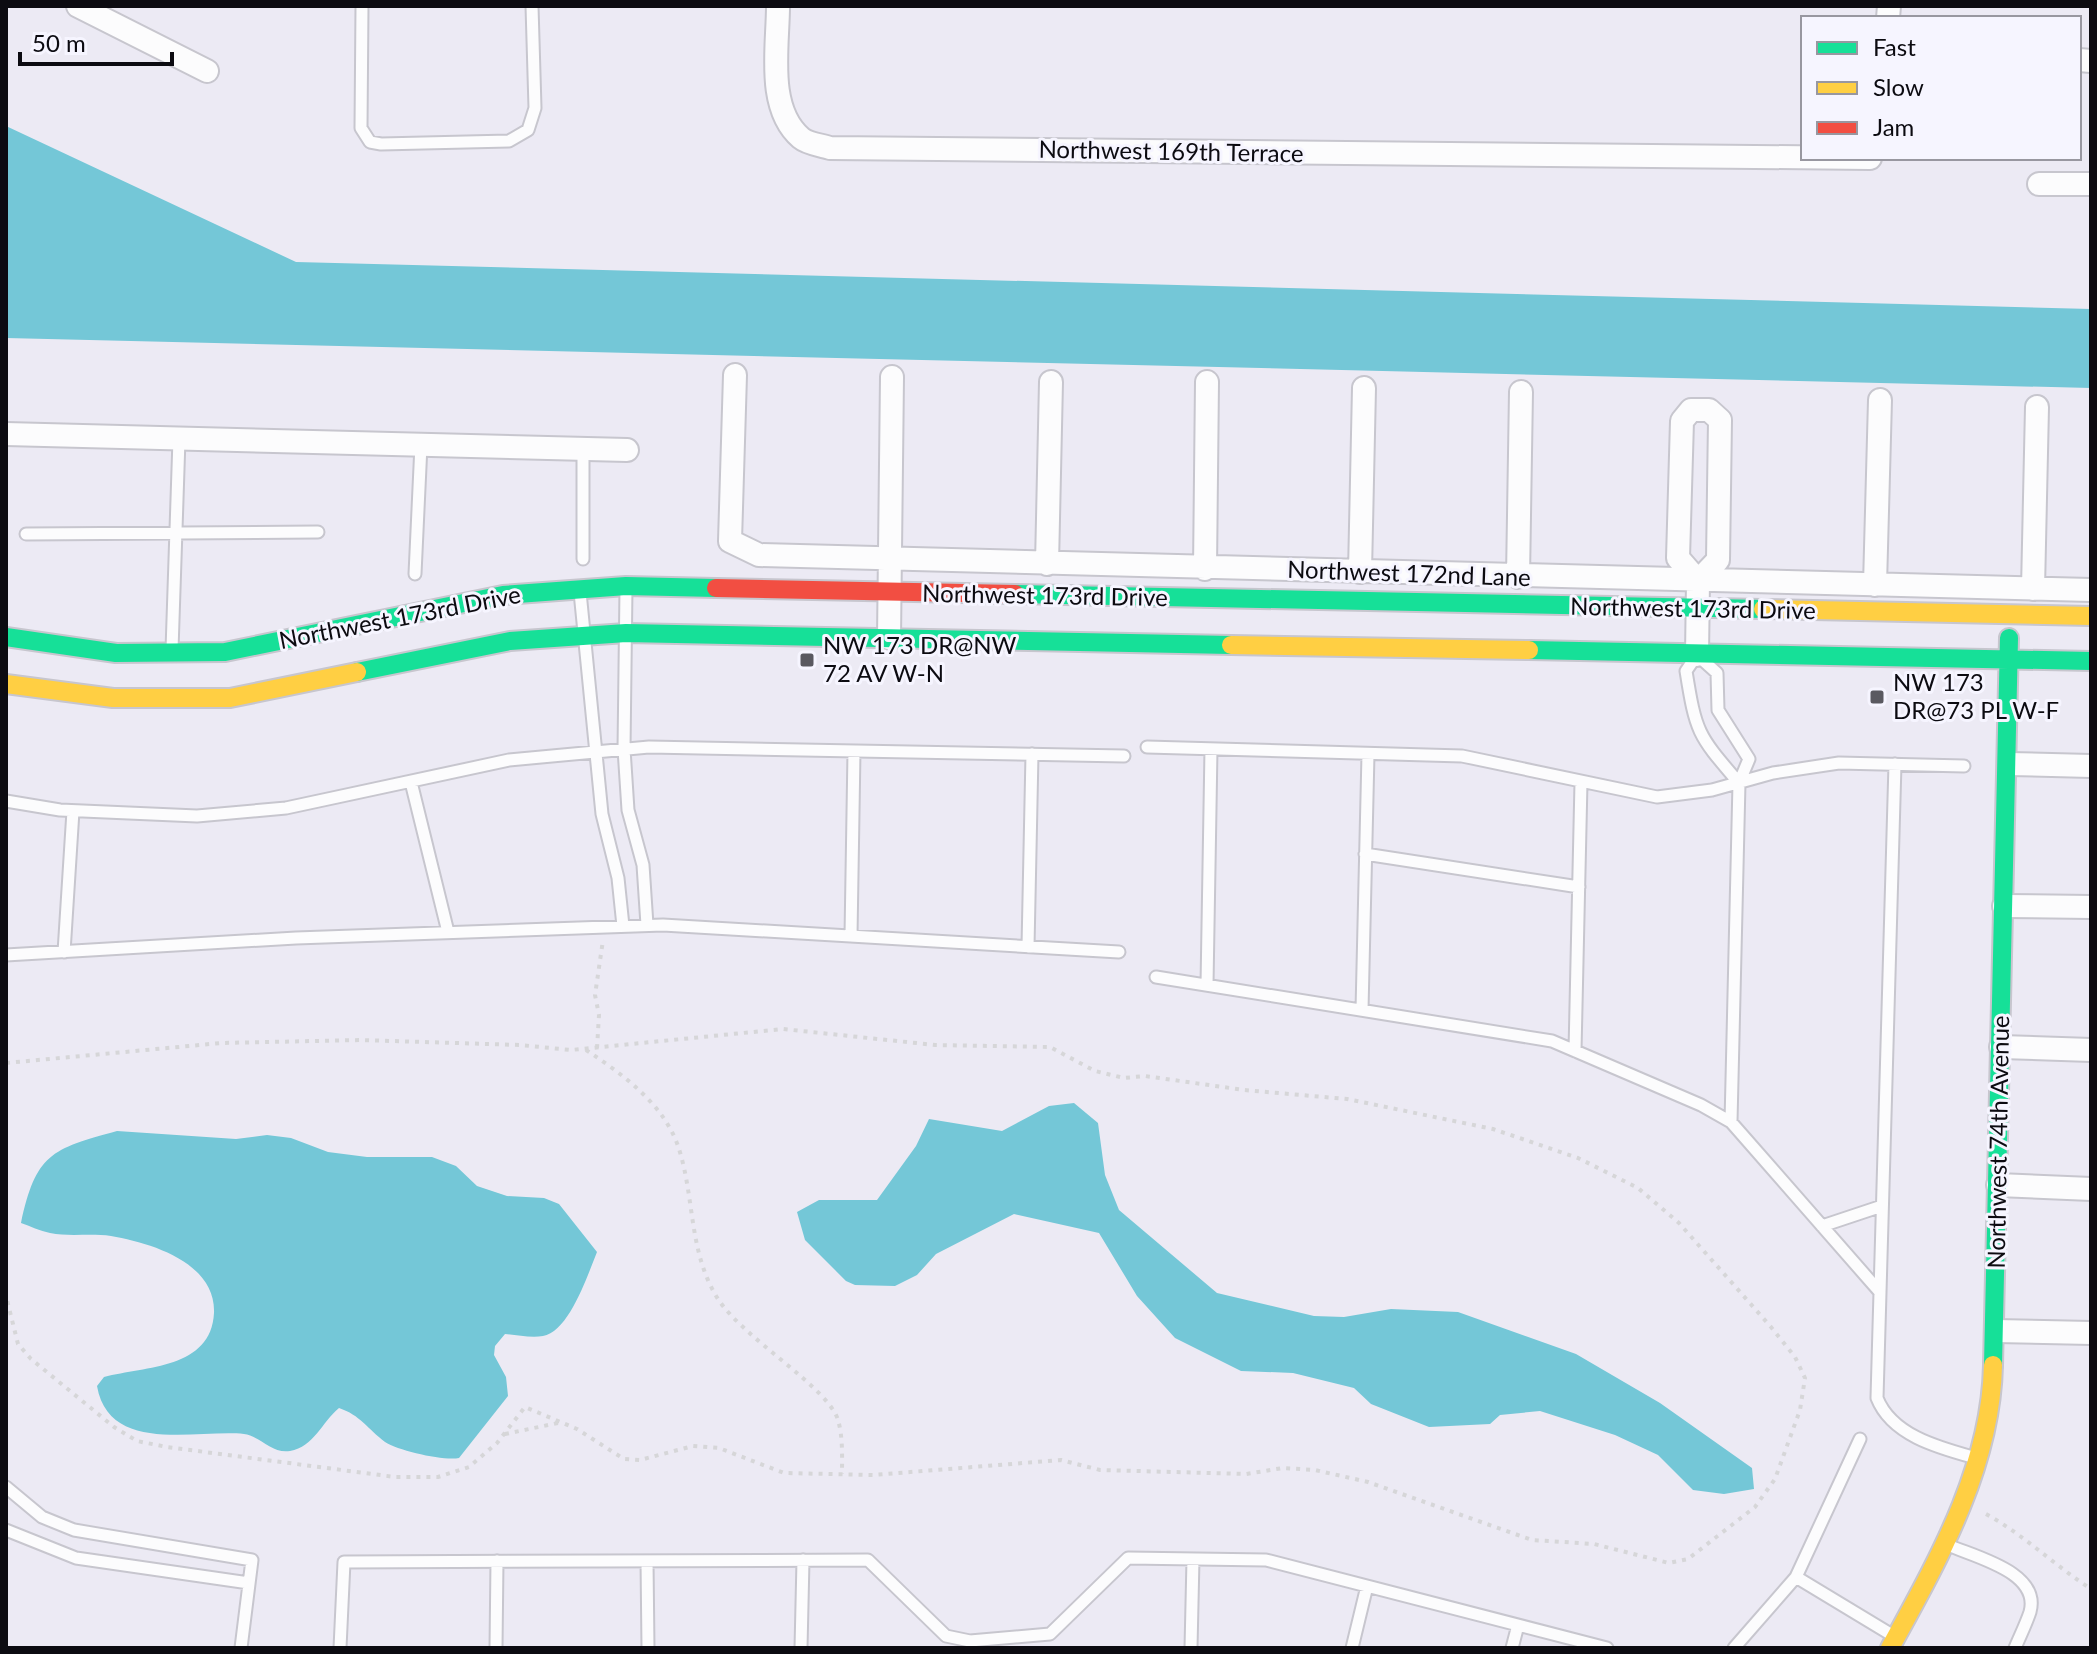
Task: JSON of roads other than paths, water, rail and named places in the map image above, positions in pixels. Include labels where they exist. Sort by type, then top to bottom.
[{"type":"street","name":"Northwest 169th Terrace","points":[[778,6],[778,100],[786,121],[803,140],[830,148],[1869,160]]},
{"type":"street","points":[[85,8],[207,71]]},
{"type":"street","points":[[2039,184],[2091,184]]},
{"type":"street","name":"Northwest 172nd Lane","points":[[735,375],[730,541],[759,555],[2091,590]]},
{"type":"street","points":[[889,638],[892,377]]},
{"type":"street","points":[[1047,564],[1051,382]]},
{"type":"street","points":[[1205,569],[1207,382]]},
{"type":"street","points":[[1360,572],[1364,388]]},
{"type":"street","points":[[1518,577],[1521,392]]},
{"type":"street","points":[[1875,585],[1880,400]]},
{"type":"street","points":[[2033,589],[2037,407]]},
{"type":"street","points":[[1697,655],[1698,581],[1678,558],[1682,421],[1691,410],[1709,410],[1720,420],[1718,560],[1698,581]]},
{"type":"street","points":[[6,434],[627,450]]},
{"type":"street","name":"Northwest 173rd Drive","points":[[6,684],[113,698],[225,652],[503,595],[626,586],[2091,616]]},
{"type":"street","name":"Northwest 74th Avenue","points":[[1893,1643],[1946,1544],[1963,1501],[1979,1459],[1993,1384],[2010,614]]},
{"type":"street","name":"Northwest 173rd Drive","points":[[6,637],[116,653],[230,698],[510,641],[583,633],[2091,661]]},
{"type":"street","points":[[2009,764],[2091,766]]},
{"type":"street","points":[[2004,906],[2091,907]]},
{"type":"street","points":[[2001,1047],[2091,1050]]},
{"type":"street","points":[[1998,1185],[2091,1189]]},
{"type":"street","points":[[1996,1331],[2091,1333]]},
{"type":"lane","points":[[362,6],[361,128],[370,142],[381,144],[509,141],[528,130],[535,108],[532,6]]},
{"type":"lane","points":[[171,675],[179,439]]},
{"type":"lane","points":[[415,574],[421,445]]},
{"type":"lane","points":[[583,449],[583,559]]},
{"type":"lane","points":[[26,534],[318,532]]},
{"type":"lane","points":[[626,586],[624,749],[628,810],[643,865],[647,925]]},
{"type":"lane","points":[[580,588],[602,814],[618,878],[623,926]]},
{"type":"lane","points":[[1731,1122],[1739,783],[1749,759],[1718,710],[1717,673],[1697,655],[1686,671],[1695,726],[1710,753],[1739,783]]},
{"type":"lane","points":[[1147,747],[1462,756],[1657,797],[1839,763],[1964,766]]},
{"type":"lane","points":[[6,801],[73,811],[197,816],[286,808],[509,760],[624,749],[1124,756]]},
{"type":"lane","points":[[1207,985],[1211,749]]},
{"type":"lane","points":[[851,936],[854,751]]},
{"type":"lane","points":[[1028,947],[1032,754]]},
{"type":"lane","points":[[1362,1010],[1368,754]]},
{"type":"lane","points":[[1895,764],[1877,1398],[1883,1413],[1921,1439],[1979,1459]]},
{"type":"lane","points":[[411,782],[448,932]]},
{"type":"lane","points":[[1575,1051],[1581,782]]},
{"type":"lane","points":[[64,952],[73,811]]},
{"type":"lane","points":[[1365,854],[1579,887]]},
{"type":"lane","points":[[6,955],[647,925],[1119,952]]},
{"type":"lane","points":[[1156,977],[1552,1041],[1701,1105],[1731,1122],[1879,1291]]},
{"type":"lane","points":[[1822,1226],[1882,1206]]},
{"type":"lane","points":[[1734,1648],[1796,1577],[1860,1439]]},
{"type":"lane","points":[[6,1487],[42,1517],[74,1530],[252,1560],[241,1648]]},
{"type":"lane","points":[[6,1530],[76,1558],[249,1583]]},
{"type":"lane","points":[[1946,1544],[2017,1576],[2026,1586],[2030,1610],[2015,1648]]},
{"type":"lane","points":[[340,1648],[344,1562],[868,1560],[946,1636],[986,1644],[1050,1634],[1128,1558],[1266,1560],[1607,1648]]},
{"type":"lane","points":[[1191,1648],[1193,1559]]},
{"type":"lane","points":[[801,1648],[803,1560]]},
{"type":"lane","points":[[496,1648],[497,1561]]},
{"type":"lane","points":[[647,1561],[648,1648]]},
{"type":"lane","points":[[1796,1577],[1893,1643]]},
{"type":"lane","points":[[1352,1648],[1367,1586]]},
{"type":"lane","points":[[1512,1648],[1518,1625]]},
{"type":"water","points":[[6,126],[296,262],[2091,309],[2091,388],[6,338]]},
{"type":"water","points":[[1074,1103],[1098,1123],[1105,1175],[1119,1210],[1217,1293],[1314,1316],[1344,1317],[1391,1309],[1458,1312],[1576,1354],[1660,1403],[1752,1468],[1754,1489],[1724,1494],[1693,1490],[1658,1455],[1615,1435],[1540,1411],[1500,1415],[1490,1424],[1429,1427],[1371,1404],[1354,1388],[1293,1373],[1241,1371],[1175,1338],[1137,1296],[1099,1233],[1014,1214],[936,1254],[917,1275],[895,1286],[855,1285],[846,1281],[805,1240],[797,1212],[819,1200],[877,1200],[916,1146],[929,1119],[1002,1131],[1049,1106]]},
{"type":"water","points":[[117,1131],[236,1139],[267,1135],[291,1138],[328,1152],[367,1157],[432,1157],[456,1166],[477,1186],[507,1196],[544,1198],[559,1204],[597,1252],[576,1301],[561,1324],[543,1336],[505,1334],[495,1346],[494,1355],[506,1377],[508,1396],[459,1458],[433,1457],[392,1445],[358,1418],[339,1408],[312,1439],[290,1451],[277,1450],[244,1434],[180,1435],[136,1430],[118,1422],[105,1408],[97,1386],[104,1377],[174,1362],[201,1345],[210,1331],[214,1313],[212,1296],[205,1281],[179,1258],[145,1244],[111,1236],[50,1233],[21,1223],[33,1182],[50,1158],[76,1143]]},
{"type":"place","name":"NW 173 DR@NW 72 AV W-N","points":[[807,660]]},
{"type":"place","name":"NW 173 DR@73 PL W-F","points":[[1877,697]]}]
